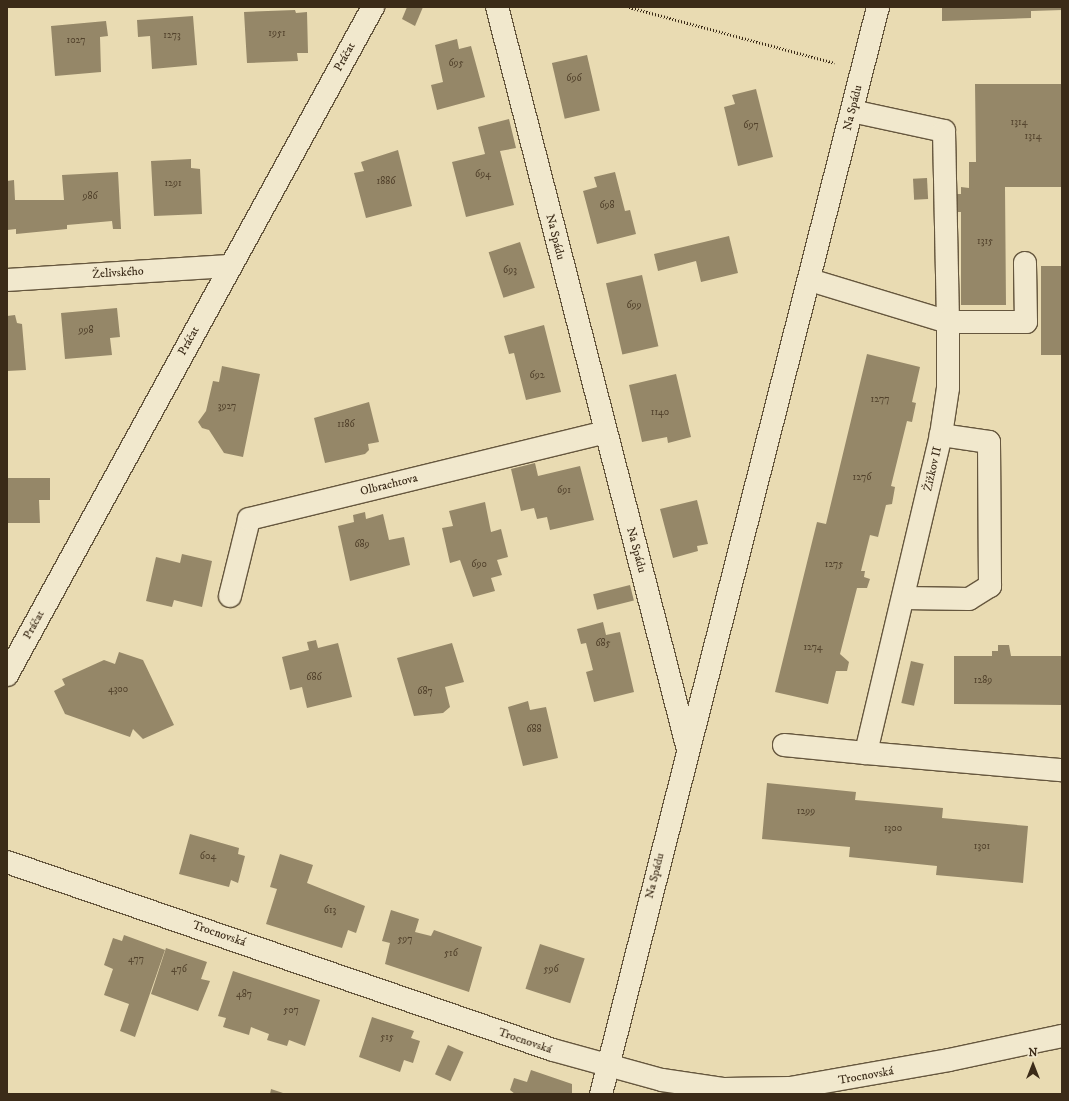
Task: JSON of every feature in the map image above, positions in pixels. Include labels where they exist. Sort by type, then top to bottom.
[{"type":"street","name":"Práčat","points":[[7,675],[373,7]]},
{"type":"street","name":"Na Spádu","points":[[497,7],[605,432],[688,747]]},
{"type":"street","name":"Na Spádu","points":[[601,1094],[688,747],[810,280],[878,7]]},
{"type":"street","name":"Žižkov II","points":[[852,111],[944,131],[948,388],[941,435],[904,598],[866,753]]},
{"type":"street","points":[[810,280],[948,322],[1026,322],[1025,263]]},
{"type":"street","name":"Želivského","points":[[7,280],[230,266]]},
{"type":"street","name":"Olbrachtova","points":[[230,596],[249,519],[605,432]]},
{"type":"street","points":[[904,598],[969,599],[990,586],[989,442],[941,435]]},
{"type":"street","points":[[784,745],[1062,770]]},
{"type":"street","name":"Trocnovská","points":[[7,862],[607,1067],[662,1080],[724,1089],[790,1088],[949,1060],[1062,1036]]},
{"type":"path","points":[[629,7],[862,70]]},
{"type":"building","points":[[407,7],[423,7],[415,26],[402,19]]},
{"type":"building","points":[[942,7],[1062,7],[1062,10],[1031,11],[1031,18],[942,21]]},
{"type":"building","points":[[295,10],[296,13],[307,12],[308,53],[297,53],[298,61],[247,63],[244,12]]},
{"type":"building","points":[[193,16],[197,65],[152,69],[150,36],[138,37],[137,20]]},
{"type":"building","points":[[106,21],[108,36],[100,37],[101,72],[55,76],[51,26]]},
{"type":"building","points":[[457,39],[459,49],[471,46],[485,97],[437,110],[431,85],[443,82],[435,45]]},
{"type":"building","points":[[587,55],[600,111],[565,119],[552,63]]},
{"type":"building","points":[[975,84],[1062,84],[1062,187],[1005,187],[1006,305],[961,305],[961,212],[955,212],[954,194],[961,194],[961,187],[969,188],[969,162],[976,162]]},
{"type":"building","points":[[756,89],[773,157],[738,166],[724,107],[735,104],[732,95]]},
{"type":"building","points":[[509,119],[516,148],[500,151],[514,205],[466,217],[452,162],[485,154],[478,127]]},
{"type":"building","points":[[398,150],[412,206],[366,218],[354,173],[364,171],[361,162]]},
{"type":"building","points":[[191,159],[191,168],[200,169],[202,214],[154,216],[151,161]]},
{"type":"building","points":[[118,172],[121,229],[113,229],[112,221],[67,225],[67,229],[16,234],[16,229],[7,230],[7,181],[14,180],[15,200],[64,200],[62,175]]},
{"type":"building","points":[[615,172],[625,211],[630,210],[636,234],[597,244],[583,191],[597,187],[594,177]]},
{"type":"building","points":[[927,178],[928,199],[914,200],[913,179]]},
{"type":"building","points":[[729,236],[738,273],[701,282],[696,261],[658,271],[654,254]]},
{"type":"building","points":[[520,242],[535,288],[503,298],[489,252]]},
{"type":"building","points":[[1041,266],[1062,266],[1062,355],[1041,355]]},
{"type":"building","points":[[642,275],[658,346],[622,354],[606,283]]},
{"type":"building","points":[[117,308],[120,337],[110,338],[112,355],[65,359],[61,313]]},
{"type":"building","points":[[15,315],[17,323],[22,324],[26,370],[7,371],[7,316]]},
{"type":"building","points":[[544,325],[561,392],[526,400],[514,353],[509,354],[504,336]]},
{"type":"building","points":[[867,354],[920,367],[912,402],[916,403],[912,422],[907,421],[891,486],[895,487],[892,504],[886,505],[878,537],[870,535],[861,571],[865,571],[864,577],[870,579],[867,588],[857,588],[840,654],[849,662],[847,671],[836,671],[828,704],[775,692],[817,522],[826,524]]},
{"type":"building","points":[[222,366],[260,374],[243,457],[224,453],[209,430],[202,428],[198,422],[206,411],[213,381],[219,382]]},
{"type":"building","points":[[676,374],[691,437],[668,443],[667,437],[642,442],[629,385]]},
{"type":"building","points":[[369,402],[379,442],[368,444],[369,450],[365,454],[325,463],[314,418]]},
{"type":"building","points":[[535,463],[538,476],[580,466],[594,520],[550,530],[547,517],[537,519],[534,508],[521,511],[511,469]]},
{"type":"building","points":[[7,478],[50,478],[50,500],[39,500],[40,523],[7,523]]},
{"type":"building","points":[[697,500],[708,544],[697,546],[698,551],[673,558],[660,509]]},
{"type":"building","points":[[485,502],[491,532],[501,529],[508,557],[497,560],[502,575],[491,578],[495,591],[473,597],[460,560],[450,563],[442,528],[453,526],[449,511]]},
{"type":"building","points":[[365,512],[366,519],[383,514],[389,540],[404,537],[410,565],[350,581],[338,526],[354,522],[353,515]]},
{"type":"building","points":[[182,554],[212,561],[202,607],[174,600],[172,607],[146,601],[156,557],[180,563]]},
{"type":"building","points":[[630,585],[634,601],[597,610],[593,594]]},
{"type":"building","points":[[603,622],[606,635],[620,632],[634,692],[594,702],[586,672],[593,670],[586,643],[581,644],[577,629]]},
{"type":"building","points":[[316,640],[318,648],[338,643],[352,697],[307,708],[302,687],[290,690],[282,657],[309,650],[307,642]]},
{"type":"building","points":[[452,643],[464,682],[445,687],[450,707],[443,713],[414,716],[397,658]]},
{"type":"building","points":[[998,645],[1009,645],[1011,656],[1062,656],[1062,705],[954,704],[954,656],[992,656],[992,651],[998,651]]},
{"type":"building","points":[[119,652],[143,660],[174,725],[143,739],[133,729],[130,737],[65,714],[54,691],[65,685],[62,679],[104,660],[115,664]]},
{"type":"building","points":[[911,661],[924,664],[914,706],[901,703]]},
{"type":"building","points":[[528,701],[530,710],[546,707],[558,758],[523,766],[508,707]]},
{"type":"building","points":[[767,783],[856,792],[855,800],[943,808],[942,818],[1028,826],[1023,883],[936,875],[937,866],[849,857],[850,847],[762,839]]},
{"type":"building","points":[[190,834],[239,848],[238,854],[245,856],[238,883],[231,880],[229,887],[179,874]]},
{"type":"building","points":[[280,854],[313,865],[307,883],[365,906],[356,933],[348,930],[342,948],[266,924],[277,889],[270,887]]},
{"type":"building","points":[[391,910],[419,919],[415,932],[431,936],[434,930],[482,947],[469,992],[385,964],[390,943],[382,941]]},
{"type":"building","points":[[124,935],[165,950],[135,1037],[120,1031],[129,1004],[104,995],[113,969],[104,965],[113,938],[122,941]]},
{"type":"building","points":[[540,944],[585,959],[570,1003],[525,989]]},
{"type":"building","points":[[166,948],[207,962],[201,979],[210,981],[198,1011],[151,994]]},
{"type":"building","points":[[233,971],[320,1000],[305,1046],[289,1040],[287,1046],[267,1040],[269,1034],[251,1027],[249,1035],[223,1027],[226,1018],[218,1016]]},
{"type":"building","points":[[372,1017],[414,1031],[411,1038],[420,1041],[413,1063],[404,1060],[400,1072],[359,1057]]},
{"type":"building","points":[[448,1045],[464,1052],[451,1081],[435,1074]]},
{"type":"building","points":[[531,1070],[572,1084],[572,1094],[515,1094],[510,1090],[514,1078],[527,1082]]},
{"type":"building","points":[[271,1089],[286,1094],[270,1094]]}]
